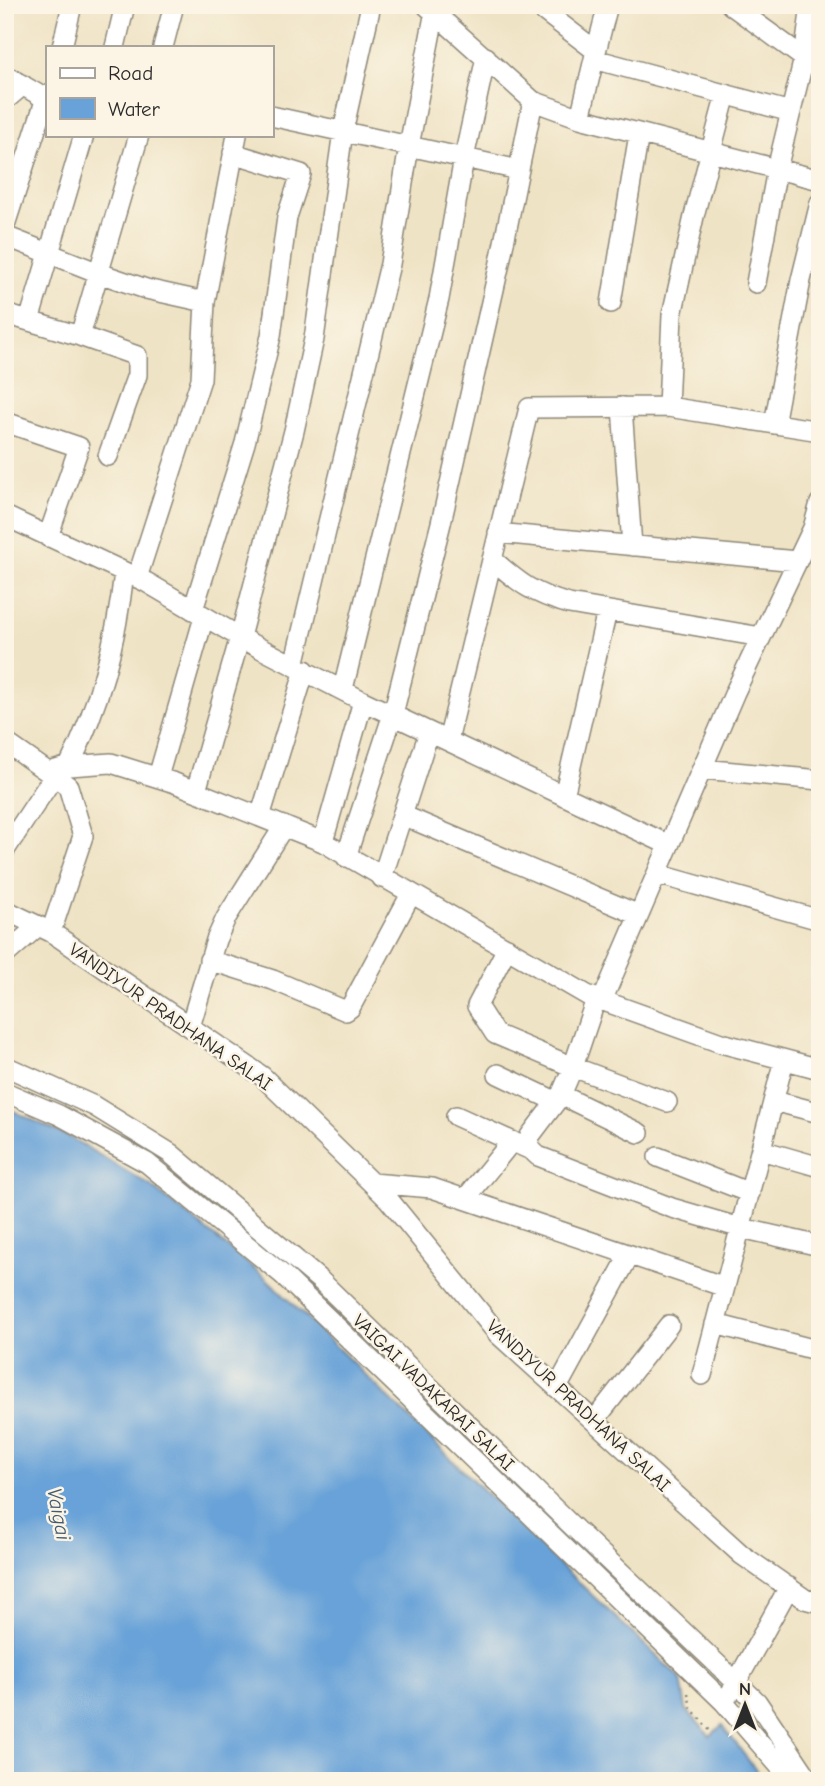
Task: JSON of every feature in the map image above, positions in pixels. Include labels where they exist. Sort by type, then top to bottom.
[{"type":"street","points":[[62,46],[72,5]]},
{"type":"street","points":[[115,46],[125,5]]},
{"type":"street","points":[[163,46],[174,5]]},
{"type":"street","points":[[196,791],[294,431],[314,339],[343,131],[372,5]]},
{"type":"street","points":[[536,5],[595,55],[791,112]]},
{"type":"street","points":[[580,118],[608,5]]},
{"type":"street","points":[[731,5],[804,58]]},
{"type":"street","points":[[755,283],[777,169],[804,58],[811,5]]},
{"type":"street","points":[[431,8],[533,101],[580,118],[820,180]]},
{"type":"street","points":[[260,817],[299,668],[390,264],[431,8]]},
{"type":"street","points":[[343,689],[439,299],[464,158],[486,57]]},
{"type":"street","points":[[5,75],[46,96]]},
{"type":"street","points":[[5,96],[9,97],[23,85]]},
{"type":"street","points":[[668,407],[672,315],[695,212],[726,94]]},
{"type":"street","points":[[5,225],[46,100]]},
{"type":"street","points":[[346,858],[393,715],[441,523],[499,267],[533,101]]},
{"type":"street","points":[[273,116],[519,170]]},
{"type":"street","points":[[611,303],[639,134]]},
{"type":"street","points":[[29,321],[84,136]]},
{"type":"street","points":[[80,336],[139,136]]},
{"type":"street","points":[[5,850],[57,772],[82,741],[106,670],[130,575],[201,379],[205,303],[235,144],[301,174],[287,218],[271,336],[158,778]]},
{"type":"street","points":[[774,424],[801,280],[820,203]]},
{"type":"street","points":[[5,236],[146,289],[205,303]]},
{"type":"street","points":[[5,314],[136,356],[136,375],[108,456]]},
{"type":"street","points":[[622,407],[632,546]]},
{"type":"street","points":[[447,741],[529,408],[668,407],[820,431]]},
{"type":"street","points":[[5,422],[79,446],[48,537]]},
{"type":"street","points":[[531,1150],[530,1136],[558,1098],[573,1067],[599,1000],[761,637],[813,528],[820,503]]},
{"type":"street","points":[[5,516],[130,575],[240,637],[363,701],[669,845]]},
{"type":"street","points":[[498,533],[797,561]]},
{"type":"street","points":[[492,559],[525,587],[545,598],[761,637]]},
{"type":"street","points":[[564,796],[607,611]]},
{"type":"street","points":[[323,842],[363,701]]},
{"type":"street","points":[[382,878],[429,732]]},
{"type":"street","name":"VANDIYUR PRADHANA SALAI","points":[[5,742],[57,772],[68,786],[83,836],[45,929],[262,1076],[396,1209],[498,1334],[742,1555],[805,1599],[820,1603]]},
{"type":"street","points":[[57,772],[111,763],[196,791],[323,842],[346,858],[599,1000],[721,1043],[820,1069]]},
{"type":"street","points":[[702,769],[820,780]]},
{"type":"street","points":[[402,815],[639,915]]},
{"type":"street","points":[[190,1027],[209,960],[226,918],[284,826]]},
{"type":"street","points":[[657,874],[820,920]]},
{"type":"street","points":[[209,960],[273,980],[346,1011],[411,894]]},
{"type":"street","points":[[5,910],[45,929]]},
{"type":"street","points":[[5,955],[45,929]]},
{"type":"street","points":[[508,948],[477,1006],[495,1034],[667,1102]]},
{"type":"street","points":[[702,1375],[784,1060]]},
{"type":"street","name":"VAIGAI VADAKARAI SALAI","points":[[5,1066],[94,1106],[170,1153],[321,1282],[757,1702],[810,1781]]},
{"type":"street","points":[[498,1074],[639,1133]]},
{"type":"street","name":"VAIGAI VADAKARAI SALAI","points":[[5,1092],[59,1115],[146,1163],[283,1275],[724,1702],[782,1769],[788,1781]]},
{"type":"street","points":[[774,1101],[820,1113]]},
{"type":"street","points":[[457,1116],[531,1150],[538,1156],[672,1208],[741,1228],[820,1246]]},
{"type":"street","points":[[466,1198],[512,1141]]},
{"type":"street","points":[[761,1150],[818,1162]]},
{"type":"street","points":[[658,1157],[750,1193]]},
{"type":"street","points":[[372,1183],[432,1188],[466,1198],[725,1287]]},
{"type":"street","points":[[557,1388],[629,1256]]},
{"type":"street","points":[[715,1324],[820,1351]]},
{"type":"street","points":[[594,1421],[669,1325]]},
{"type":"street","points":[[724,1702],[737,1684],[789,1587]]},
{"type":"path","points":[[687,1683],[691,1708],[711,1732]]},
{"type":"water","name":"Vaigai","points":[[5,1107],[71,1138],[151,1186],[266,1278],[538,1544],[681,1679],[686,1709],[710,1736],[722,1725],[764,1781],[5,1781]]}]
